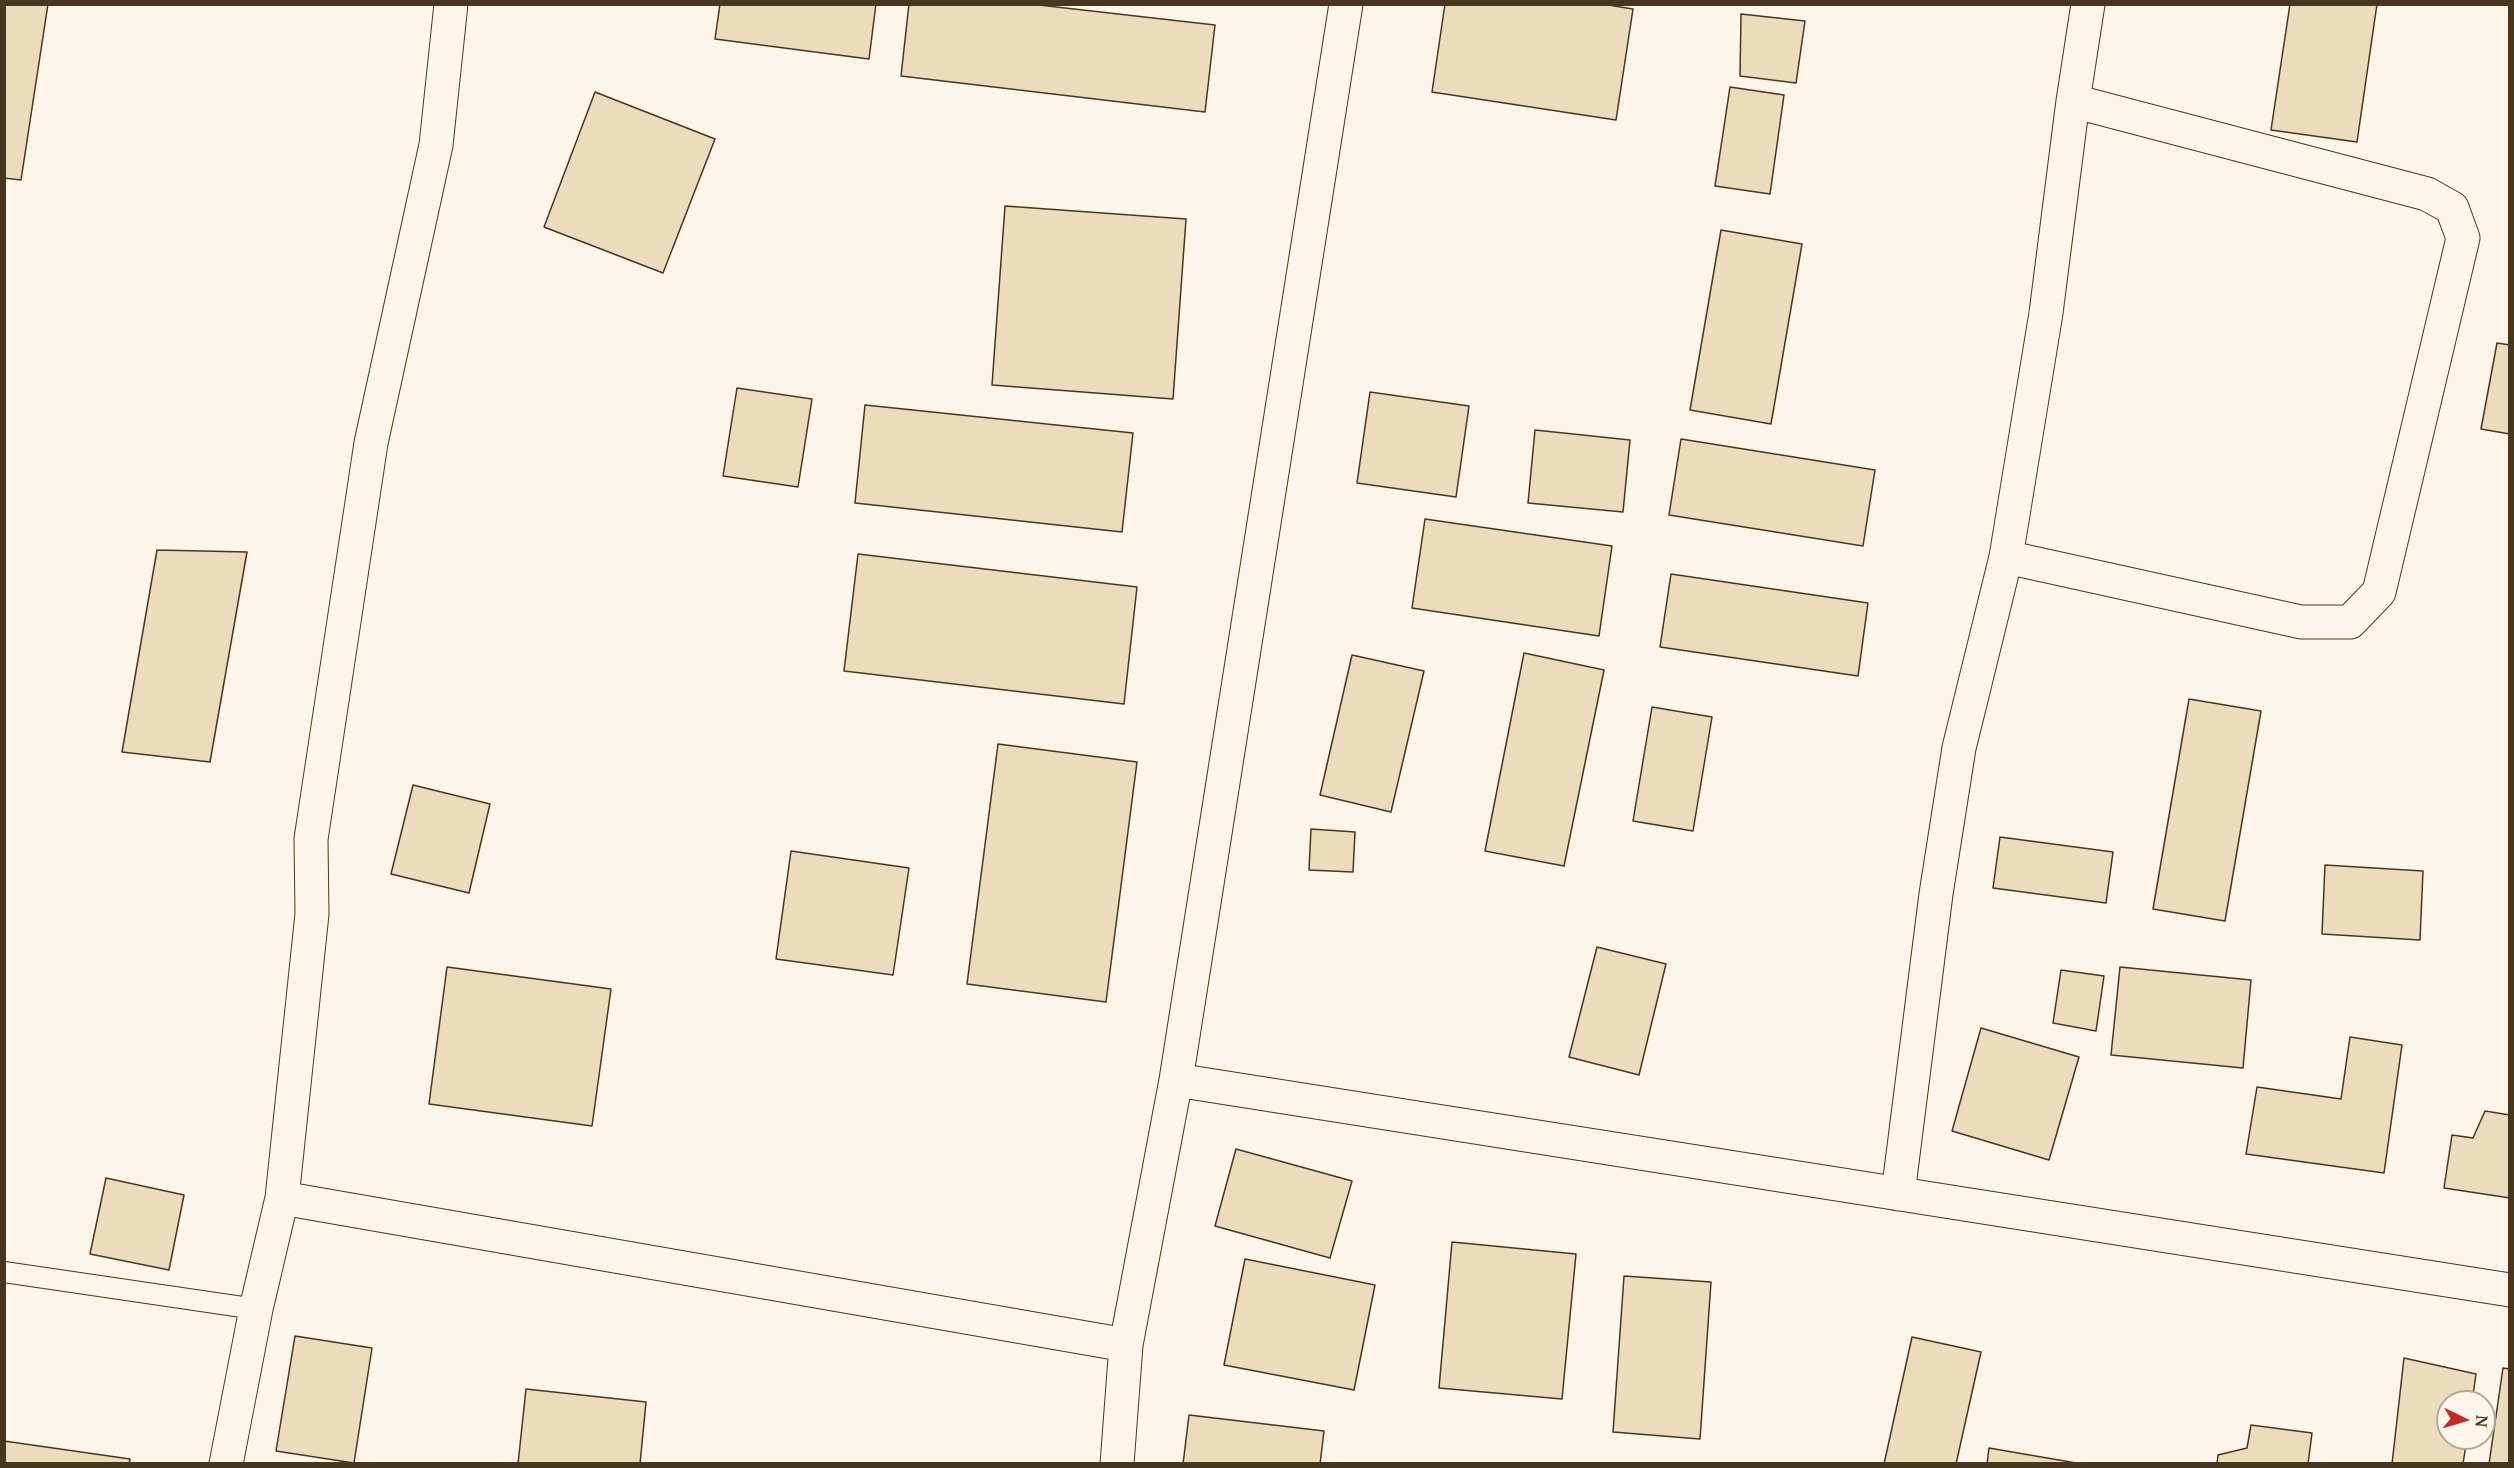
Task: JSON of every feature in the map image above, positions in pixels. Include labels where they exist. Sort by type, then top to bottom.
[{"type":"street","points":[[226,1464],[256,1309],[282,1198],[312,914],[311,839],[370,443],[436,145],[451,4]]},
{"type":"street","points":[[1118,1464],[1126,1345],[1176,1080],[1346,4]]},
{"type":"street","points":[[1898,1194],[1936,894],[1959,748],[2006,557],[2046,313],[2073,100],[2088,4]]},
{"type":"street","points":[[2006,557],[2301,622],[2350,622],[2379,592],[2463,238],[2452,208],[2427,194],[2073,100]]},
{"type":"street","points":[[1176,1080],[2510,1290]]},
{"type":"street","points":[[282,1198],[1126,1345]]},
{"type":"lane","points":[[4,1272],[256,1309]]},
{"type":"building","points":[[4,4],[48,4],[21,180],[4,178]]},
{"type":"building","points":[[720,4],[876,4],[869,59],[715,39]]},
{"type":"building","points":[[909,4],[1030,4],[1215,25],[1205,112],[901,76]]},
{"type":"building","points":[[1445,4],[1602,4],[1633,9],[1616,120],[1432,92]]},
{"type":"building","points":[[2290,4],[2377,4],[2357,142],[2271,130]]},
{"type":"building","points":[[1741,14],[1805,21],[1796,83],[1740,76]]},
{"type":"building","points":[[1730,87],[1784,95],[1770,194],[1715,186]]},
{"type":"building","points":[[595,92],[715,139],[663,273],[544,227]]},
{"type":"building","points":[[1005,206],[1186,219],[1173,399],[992,385]]},
{"type":"building","points":[[1721,230],[1802,244],[1771,424],[1690,410]]},
{"type":"building","points":[[2497,343],[2510,345],[2510,434],[2481,429]]},
{"type":"building","points":[[737,388],[812,399],[798,487],[723,476]]},
{"type":"building","points":[[1370,392],[1469,406],[1456,497],[1357,483]]},
{"type":"building","points":[[865,405],[1133,433],[1122,532],[855,503]]},
{"type":"building","points":[[1535,430],[1630,440],[1623,512],[1528,503]]},
{"type":"building","points":[[1681,439],[1875,470],[1863,546],[1669,515]]},
{"type":"building","points":[[1425,519],[1612,546],[1599,636],[1412,608]]},
{"type":"building","points":[[157,550],[247,552],[210,762],[122,752]]},
{"type":"building","points":[[858,554],[1137,587],[1124,704],[844,671]]},
{"type":"building","points":[[1671,574],[1868,603],[1858,676],[1660,647]]},
{"type":"building","points":[[1524,653],[1604,670],[1564,866],[1485,851]]},
{"type":"building","points":[[1352,655],[1424,671],[1391,812],[1320,795]]},
{"type":"building","points":[[2189,699],[2261,711],[2225,921],[2153,909]]},
{"type":"building","points":[[1652,707],[1712,717],[1693,831],[1633,821]]},
{"type":"building","points":[[998,744],[1137,762],[1106,1002],[967,984]]},
{"type":"building","points":[[413,785],[490,804],[469,893],[391,874]]},
{"type":"building","points":[[1311,829],[1355,832],[1353,872],[1309,870]]},
{"type":"building","points":[[2000,837],[2113,852],[2106,903],[1993,888]]},
{"type":"building","points":[[791,851],[909,868],[893,975],[776,959]]},
{"type":"building","points":[[2325,865],[2423,871],[2420,940],[2322,934]]},
{"type":"building","points":[[1597,947],[1666,964],[1639,1075],[1569,1057]]},
{"type":"building","points":[[447,967],[611,989],[592,1126],[429,1104]]},
{"type":"building","points":[[2120,967],[2251,980],[2243,1068],[2111,1055]]},
{"type":"building","points":[[2061,970],[2104,976],[2096,1031],[2053,1023]]},
{"type":"building","points":[[1981,1028],[2079,1057],[2049,1160],[1952,1131]]},
{"type":"building","points":[[2350,1037],[2402,1045],[2384,1173],[2246,1154],[2257,1087],[2341,1099]]},
{"type":"building","points":[[2485,1111],[2510,1115],[2510,1198],[2444,1188],[2452,1135],[2473,1138]]},
{"type":"building","points":[[1236,1149],[1352,1181],[1330,1258],[1215,1226]]},
{"type":"building","points":[[106,1178],[184,1195],[169,1270],[90,1254]]},
{"type":"building","points":[[1452,1242],[1576,1254],[1562,1399],[1439,1388]]},
{"type":"building","points":[[1245,1259],[1375,1285],[1354,1390],[1224,1365]]},
{"type":"building","points":[[1624,1276],[1711,1282],[1700,1439],[1613,1432]]},
{"type":"building","points":[[295,1336],[372,1348],[354,1463],[276,1451]]},
{"type":"building","points":[[1912,1337],[1981,1352],[1956,1464],[1884,1464]]},
{"type":"building","points":[[2404,1358],[2476,1374],[2474,1390],[2436,1390],[2436,1450],[2465,1450],[2463,1464],[2392,1464]]},
{"type":"building","points":[[2503,1368],[2510,1369],[2510,1464],[2489,1464],[2491,1450],[2496,1450],[2496,1416]]},
{"type":"building","points":[[526,1389],[646,1402],[640,1464],[518,1464]]},
{"type":"building","points":[[1189,1415],[1324,1431],[1320,1464],[1183,1464]]},
{"type":"building","points":[[2251,1425],[2312,1433],[2308,1464],[2217,1464],[2218,1455],[2247,1448]]},
{"type":"building","points":[[4,1441],[130,1459],[129,1464],[4,1464]]},
{"type":"building","points":[[1989,1448],[2082,1464],[1987,1464]]}]
